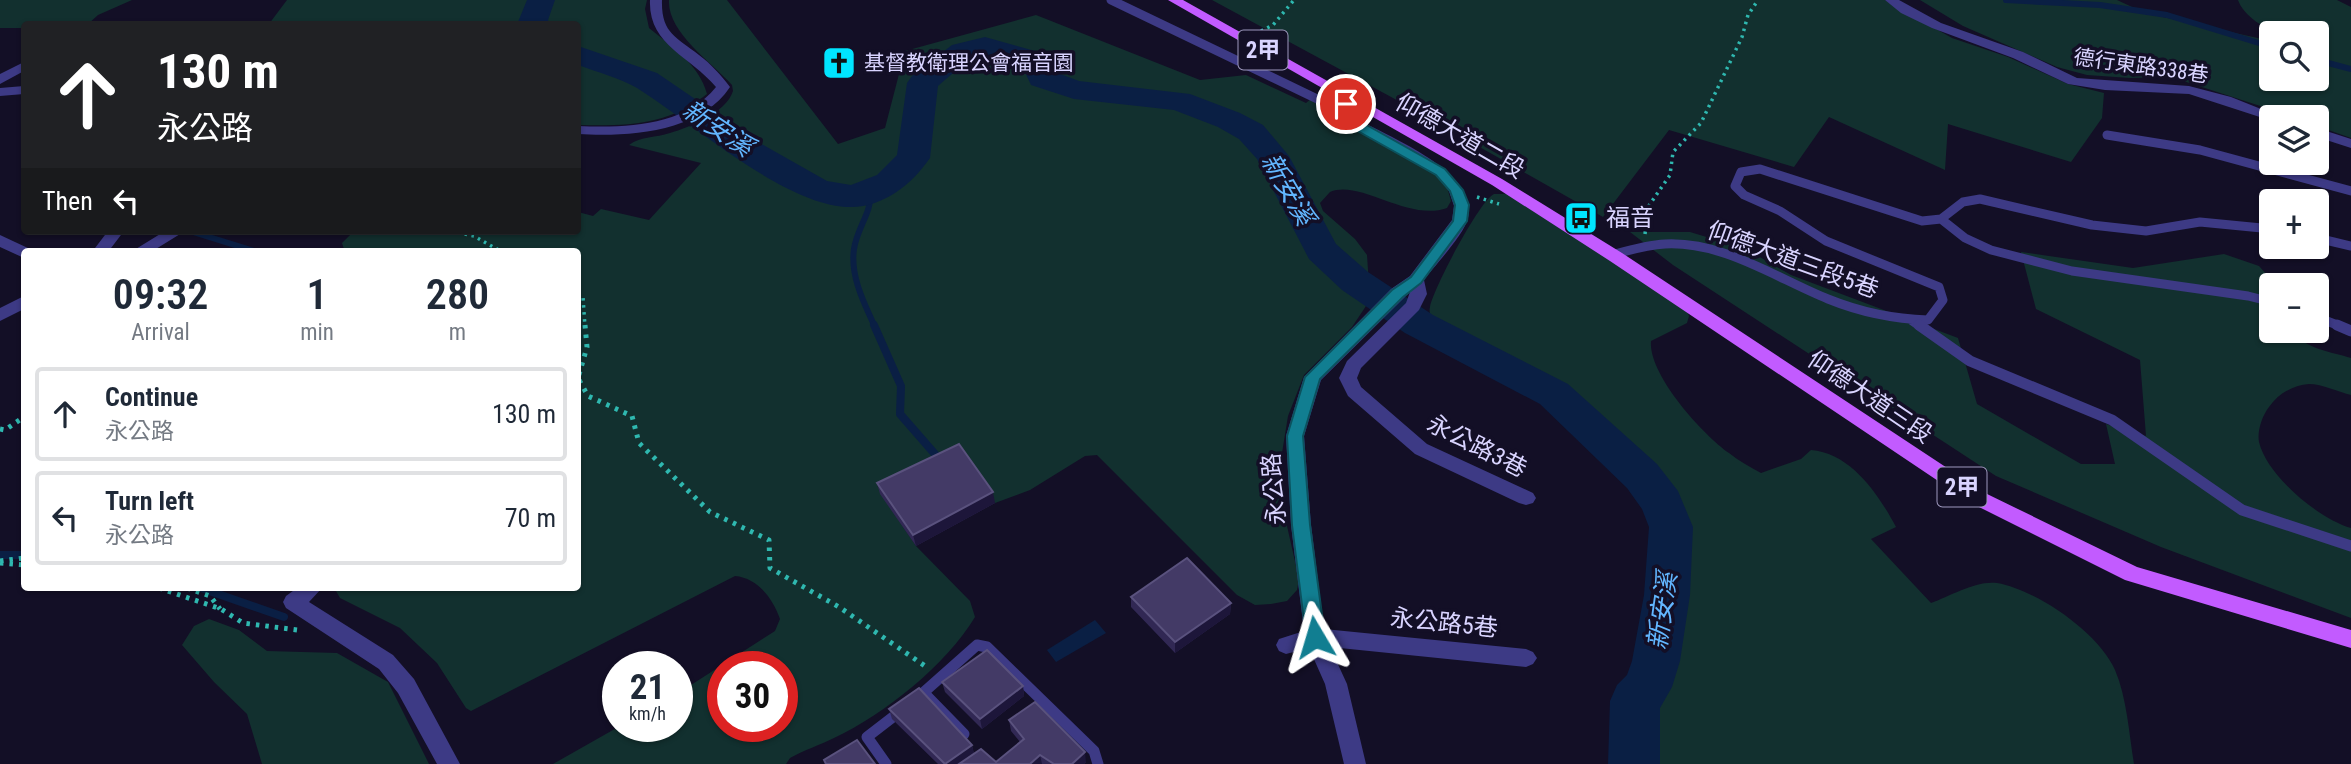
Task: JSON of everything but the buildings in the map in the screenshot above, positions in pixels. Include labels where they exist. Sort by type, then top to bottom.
[{"type":"main road","name":"仰德大道二段","points":[[1174,0],[1345,105],[1497,182],[1612,255]]},
{"type":"main road","name":"仰德大道三段","points":[[1612,255],[1978,498],[2132,574],[2351,639]]},
{"type":"street","points":[[581,130],[651,129],[671,123],[717,97],[723,87],[698,61],[669,40],[657,26],[656,0]]},
{"type":"street","name":"德行東路338巷","points":[[1891,0],[1912,16],[1945,31],[2000,48],[2056,75],[2080,83],[2204,93],[2259,112]]},
{"type":"street","points":[[0,80],[21,68]]},
{"type":"street","points":[[0,92],[21,90]]},
{"type":"street","points":[[1345,105],[1352,122],[1441,172],[1456,190],[1462,205],[1460,221],[1416,280]]},
{"type":"street","points":[[2329,136],[2351,144]]},
{"type":"street","points":[[146,248],[170,235]]},
{"type":"street","points":[[0,240],[21,251]]},
{"type":"street","name":"永公路","points":[[1355,764],[1336,684],[1315,637],[1301,525],[1295,436],[1313,377],[1397,293],[1416,280]]},
{"type":"street","name":"永公路3巷","points":[[1416,280],[1419,295],[1413,306],[1353,365],[1348,378],[1354,391],[1420,449],[1526,498]]},
{"type":"street","points":[[0,315],[21,304]]},
{"type":"street","points":[[308,591],[293,602],[386,662],[406,686],[449,764]]},
{"type":"street","points":[[1286,645],[1315,637]]},
{"type":"street","name":"永公路5巷","points":[[1315,637],[1526,658]]},
{"type":"lane","points":[[1111,0],[1345,105]]},
{"type":"lane","points":[[2107,135],[2139,138],[2256,164],[2351,191]]},
{"type":"lane","name":"仰德大道三段5巷","points":[[1612,255],[1638,245],[1671,242],[1710,247],[1765,268],[1816,294],[1902,320],[1928,320],[1943,300],[1939,287],[1826,241],[1780,211],[1744,195],[1735,186],[1741,172],[1760,169],[1922,221],[1941,219]]},
{"type":"lane","points":[[2259,228],[2200,222],[2146,231],[2092,225],[1980,199],[1963,202],[1941,219],[1965,238],[1991,250],[2072,271],[2259,299]]},
{"type":"lane","points":[[2329,241],[2351,246]]},
{"type":"lane","points":[[1911,320],[1970,361],[2112,420],[2242,510],[2351,546]]},
{"type":"lane","points":[[2329,322],[2351,331]]},
{"type":"lane","points":[[886,764],[867,737],[925,693],[940,676],[977,645],[987,647],[1094,751],[1098,764]]},
{"type":"lane","points":[[925,693],[964,734]]},
{"type":"path","points":[[1256,31],[1274,25],[1281,19],[1287,5],[1294,0]]},
{"type":"path","points":[[1644,241],[1648,207],[1657,200],[1674,168],[1671,156],[1675,147],[1696,131],[1701,123],[1742,37],[1748,15],[1758,0]]},
{"type":"path","points":[[469,235],[495,248]]},
{"type":"path","points":[[581,296],[587,347],[581,368]]},
{"type":"path","points":[[581,384],[588,396],[632,416],[639,443],[710,512],[769,540],[770,568],[839,607],[940,676]]},
{"type":"path","points":[[0,429],[5,430],[21,419]]},
{"type":"path","points":[[0,562],[21,558]]},
{"type":"path","points":[[0,562],[12,566],[21,565]]},
{"type":"path","points":[[168,591],[221,609],[243,623],[257,624]]},
{"type":"path","points":[[196,591],[210,596],[221,609]]},
{"type":"green space","points":[[0,0],[132,0],[98,15],[91,21],[21,21],[21,28],[0,28]]},
{"type":"green space","points":[[287,0],[647,0],[645,9],[649,28],[691,65],[707,94],[677,112],[646,122],[581,125],[581,21],[271,21]]},
{"type":"green space","points":[[669,0],[727,0],[838,144],[885,128],[905,51],[1036,15],[1200,80],[1246,75],[1306,103],[1318,93],[1341,103],[1335,110],[1438,174],[1446,183],[1451,201],[1447,208],[1416,210],[1370,195],[1342,190],[1330,192],[1320,203],[1323,211],[1355,239],[1367,255],[1370,300],[1352,327],[1304,375],[1288,416],[1282,453],[1283,488],[1287,526],[1299,579],[1297,590],[1287,601],[1255,605],[1237,595],[1097,455],[1085,456],[1030,490],[995,503],[960,455],[881,494],[916,546],[970,601],[975,617],[948,653],[893,702],[854,728],[790,758],[786,764],[553,764],[602,736],[602,742],[693,742],[693,684],[707,675],[707,742],[798,742],[798,651],[744,651],[775,631],[780,619],[769,597],[758,585],[735,576],[471,711],[466,708],[437,663],[400,628],[340,598],[336,591],[581,591],[581,248],[344,248],[342,243],[350,235],[581,235],[581,213],[593,216],[601,209],[649,220],[701,163],[629,145],[697,123],[723,106],[733,91],[732,85],[683,35],[670,12]]},
{"type":"green space","points":[[1212,0],[1885,0],[1952,38],[2008,57],[2068,84],[2104,93],[2102,118],[2071,162],[1948,124],[1945,170],[1829,117],[1794,167],[1669,130],[1603,217],[1393,98]]},
{"type":"green space","points":[[1920,0],[2117,0],[2145,13],[2259,38],[2259,91],[2329,91],[2329,21],[2259,23],[2250,17],[2238,0],[2337,0],[2351,7],[2351,138],[2329,130],[2329,105],[2259,106],[2171,77],[2087,75],[2057,67],[1963,26]]},
{"type":"green space","points":[[1494,194],[1507,194],[1686,309],[1689,316],[1687,323],[1651,341],[1652,355],[1658,370],[1692,418],[1718,444],[1761,473],[1801,459],[1811,450],[1825,453],[1851,467],[1872,489],[1896,527],[1871,539],[1931,603],[1972,586],[1997,583],[2030,594],[2081,628],[2107,656],[2115,670],[2125,704],[2134,764],[1645,764],[1652,754],[1652,713],[1670,666],[1681,535],[1675,502],[1640,463],[1543,376],[1495,355],[1439,325],[1432,317],[1430,310],[1433,297],[1448,265],[1468,228]]},
{"type":"green space","points":[[1630,232],[1690,232],[1746,249],[1791,275],[1958,338],[1977,404],[2081,464],[2115,464],[2106,424],[2146,436],[2140,360],[2036,309],[2021,252],[2133,268],[2224,254],[2259,266],[2265,273],[2259,273],[2259,343],[2306,343],[2351,358],[2351,395],[2314,384],[2286,391],[2266,411],[2259,442],[2272,469],[2283,482],[2324,516],[2351,528],[2351,618],[2161,547],[1996,476],[1673,265]]},
{"type":"green space","points":[[209,619],[239,630],[267,651],[337,653],[388,682],[429,764],[262,764],[247,714],[182,645],[194,626]]},
{"type":"water","points":[[1095,620],[1106,633],[1056,662],[1047,650]]},
{"type":"waterway","name":"新安溪","points":[[533,21],[541,0]]},
{"type":"waterway","points":[[2006,0],[2100,5],[2167,15],[2259,43]]},
{"type":"waterway","name":"新安溪","points":[[581,56],[646,80],[746,149],[817,190],[851,196],[871,192],[889,182],[913,158],[923,83],[963,51],[974,47],[998,48],[1035,60],[1042,78],[1074,90],[1179,101],[1229,120],[1251,132],[1272,156],[1322,251],[1355,281],[1419,324],[1554,394],[1642,476],[1662,503],[1671,527],[1667,595],[1656,661],[1647,687],[1635,701],[1634,764]]},
{"type":"waterway","points":[[2329,63],[2351,69]]},
{"type":"waterway","points":[[871,192],[853,259],[859,289],[875,327]]},
{"type":"waterway","points":[[203,235],[244,248]]},
{"type":"waterway","points":[[874,325],[901,386],[900,414],[941,461]]},
{"type":"waterway","points":[[0,555],[21,555]]},
{"type":"waterway","points":[[210,591],[284,617]]},
{"type":"place","name":"基督教衛理公會福音園","points":[[839,63]]},
{"type":"place","name":"福音","points":[[1581,218]]},
{"type":"route","points":[[1315,637],[1301,525],[1295,436],[1313,377],[1397,293],[1416,280],[1460,221],[1462,205],[1456,190],[1441,172],[1352,122],[1338,108],[1346,104]]}]
